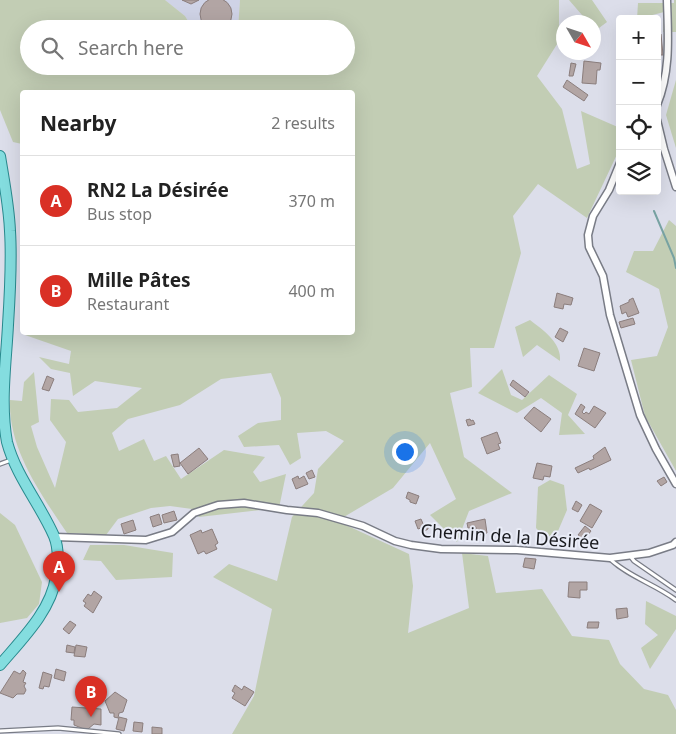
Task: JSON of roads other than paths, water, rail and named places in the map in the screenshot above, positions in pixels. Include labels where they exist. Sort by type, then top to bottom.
[{"type":"main road","points":[[0,156],[10,230],[11,262],[4,336],[3,419],[7,443],[21,477],[55,537],[57,564],[56,578],[51,596],[36,620],[0,666]]},
{"type":"street","points":[[657,105],[662,94],[668,63],[667,0]]},
{"type":"street","points":[[661,137],[676,187]]},
{"type":"street","points":[[616,173],[609,190],[593,216],[588,235],[589,247],[603,276],[610,315],[640,415],[676,484]]},
{"type":"street","name":"Chemin de la Désirée","points":[[55,537],[146,540],[172,532],[194,513],[218,505],[244,503],[318,513],[363,526],[395,541],[442,549],[518,550],[610,558],[649,554],[673,545],[676,542]]},
{"type":"lane","points":[[0,464],[14,459]]},
{"type":"lane","points":[[631,557],[676,590]]},
{"type":"lane","points":[[610,558],[627,573],[665,592],[676,600]]},
{"type":"lane","points":[[0,731],[58,728],[119,734]]},
{"type":"waterway","points":[[654,211],[674,258],[676,268]]},
{"type":"place","name":"RN2 La Désirée","points":[[59,592]]},
{"type":"place","name":"Mille Pâtes","points":[[91,717]]}]
